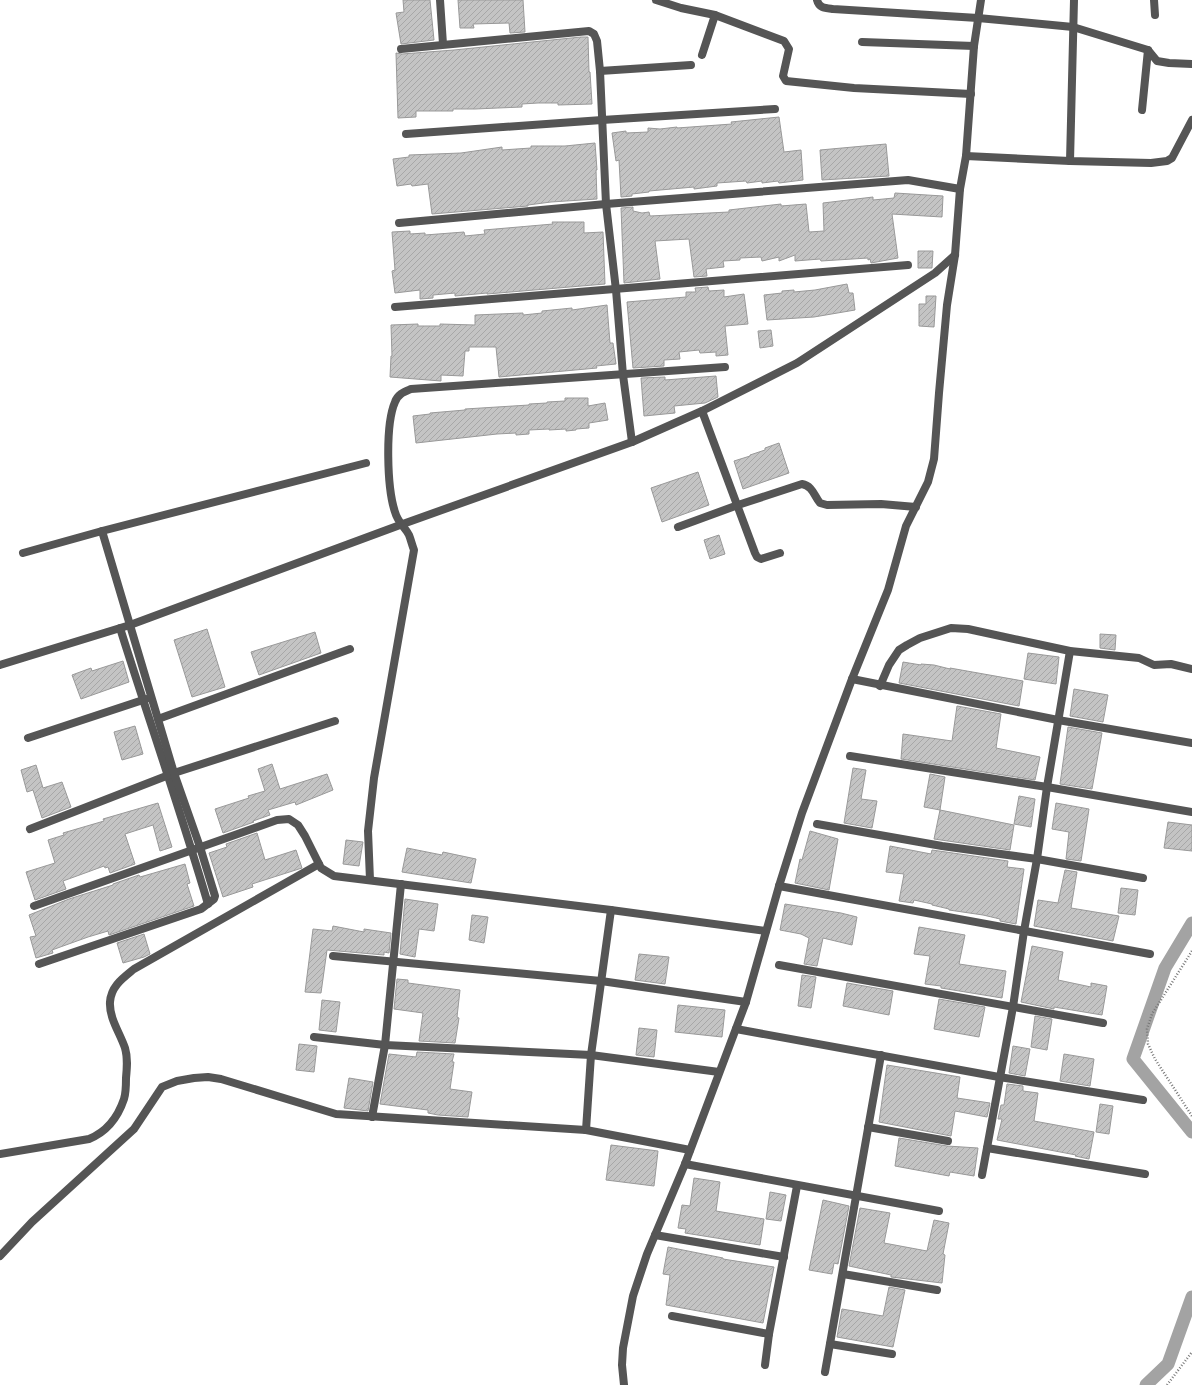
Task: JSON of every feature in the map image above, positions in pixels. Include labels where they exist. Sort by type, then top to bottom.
[{"type":"street","points":[[440,0],[443,44]]},
{"type":"street","points":[[656,0],[681,8],[714,14],[784,41],[789,49],[783,76],[786,82],[854,88],[970,94]]},
{"type":"street","points":[[817,0],[819,5],[823,8],[978,18],[1073,27],[1148,50],[1157,61],[1169,64],[1192,64]]},
{"type":"street","points":[[624,1385],[622,1365],[623,1348],[633,1296],[655,1235],[685,1164],[746,1002],[779,886],[802,813],[852,680],[888,590],[906,526],[928,482],[934,459],[938,393],[947,306],[955,255],[960,189],[966,156],[974,46],[981,0]]},
{"type":"street","points":[[1070,161],[1074,0]]},
{"type":"street","points":[[1154,0],[1155,15]]},
{"type":"street","points":[[702,55],[714,14]]},
{"type":"street","points":[[401,48],[589,31],[594,34],[597,41],[600,71],[606,204],[616,290],[623,375],[632,442]]},
{"type":"street","points":[[862,42],[974,46]]},
{"type":"street","points":[[1142,110],[1148,50]]},
{"type":"street","points":[[600,71],[691,65]]},
{"type":"street","points":[[406,134],[775,109]]},
{"type":"street","points":[[966,156],[1070,161],[1151,163],[1167,161],[1172,158],[1192,120]]},
{"type":"street","points":[[399,223],[606,204],[908,180],[960,189]]},
{"type":"street","points":[[0,665],[130,625],[400,525],[632,442],[702,411],[797,363],[935,273],[955,255]]},
{"type":"street","points":[[395,307],[908,265]]},
{"type":"street","points":[[370,880],[368,831],[371,801],[414,550],[408,534],[400,525],[395,513],[390,492],[388,432],[390,416],[395,401],[401,393],[411,389],[725,367]]},
{"type":"street","points":[[702,411],[757,557],[761,559],[780,553]]},
{"type":"street","points":[[23,553],[102,531],[366,463]]},
{"type":"street","points":[[678,527],[802,484],[807,485],[812,490],[820,503],[827,505],[881,504],[916,507]]},
{"type":"street","points":[[39,964],[195,911],[214,899],[170,774],[147,698],[130,625],[102,531]]},
{"type":"street","points":[[120,628],[147,698],[158,719],[170,774]]},
{"type":"street","points":[[880,686],[889,665],[899,650],[920,638],[951,628],[968,629],[1070,651],[1139,658],[1154,665],[1171,664],[1192,668]]},
{"type":"street","points":[[158,719],[350,649]]},
{"type":"street","points":[[982,1175],[1013,1007],[1070,651]]},
{"type":"street","points":[[852,680],[1058,720],[1192,743]]},
{"type":"street","points":[[28,738],[147,698]]},
{"type":"street","points":[[30,829],[170,774],[335,721]]},
{"type":"street","points":[[850,756],[1192,812]]},
{"type":"street","points":[[34,906],[277,820],[289,819],[298,825],[321,868],[334,876],[611,910],[766,931]]},
{"type":"street","points":[[817,824],[942,846],[1037,858],[1143,878]]},
{"type":"street","points":[[0,1154],[89,1139],[102,1132],[117,1116],[125,1098],[128,1064],[127,1056],[125,1047],[110,1010],[112,990],[118,981],[134,969],[319,864]]},
{"type":"street","points":[[372,1118],[385,1045],[401,884]]},
{"type":"street","points":[[779,886],[1150,954]]},
{"type":"street","points":[[586,1130],[591,1055],[611,910]]},
{"type":"street","points":[[332,956],[601,981],[746,1002]]},
{"type":"street","points":[[780,965],[1103,1023]]},
{"type":"street","points":[[736,1029],[999,1077],[1143,1100]]},
{"type":"street","points":[[314,1037],[385,1045],[591,1055],[719,1072]]},
{"type":"street","points":[[825,1372],[881,1055]]},
{"type":"street","points":[[0,1256],[32,1222],[134,1129],[162,1087],[177,1081],[201,1077],[221,1079],[336,1114],[372,1118],[586,1130],[690,1150]]},
{"type":"street","points":[[868,1127],[948,1141]]},
{"type":"street","points":[[987,1148],[1145,1174]]},
{"type":"street","points":[[685,1164],[797,1186],[939,1211]]},
{"type":"street","points":[[765,1365],[769,1334],[797,1186]]},
{"type":"street","points":[[655,1235],[784,1258]]},
{"type":"street","points":[[843,1274],[937,1290]]},
{"type":"street","points":[[672,1316],[769,1334]]},
{"type":"street","points":[[830,1344],[892,1354]]},
{"type":"path","points":[[1192,951],[1152,1014],[1147,1029],[1148,1044],[1155,1059],[1192,1116]]},
{"type":"path","points":[[1167,1385],[1192,1352]]},
{"type":"building","points":[[403,0],[430,0],[434,40],[401,44],[396,13],[404,12]]},
{"type":"building","points":[[458,0],[523,0],[525,32],[510,33],[509,23],[473,24],[474,28],[460,28]]},
{"type":"building","points":[[588,37],[592,104],[558,105],[558,103],[538,103],[522,104],[522,107],[453,109],[453,111],[416,111],[416,117],[398,118],[396,53],[402,54],[454,50]]},
{"type":"building","points":[[779,117],[784,152],[801,150],[803,180],[779,183],[778,181],[762,183],[762,181],[747,183],[746,181],[717,183],[717,186],[694,189],[694,187],[649,191],[632,194],[632,196],[621,197],[619,160],[616,161],[612,133],[626,131],[626,133],[648,132],[648,128],[660,129],[732,124],[731,122]]},
{"type":"building","points":[[595,143],[597,199],[432,214],[428,184],[397,186],[393,159],[409,157],[409,155],[461,153],[502,147],[502,150],[531,148],[531,146],[565,146]]},
{"type":"building","points":[[886,144],[889,176],[822,180],[820,150]]},
{"type":"building","points":[[895,193],[943,196],[942,217],[892,214],[898,258],[871,263],[870,259],[868,260],[868,258],[795,261],[795,255],[779,261],[779,257],[762,261],[761,257],[740,258],[740,260],[723,261],[724,267],[706,269],[707,276],[694,277],[689,239],[655,241],[660,279],[624,283],[621,208],[633,207],[633,211],[642,213],[649,212],[650,216],[729,212],[729,210],[781,204],[781,206],[806,204],[809,232],[824,231],[823,203],[873,197],[873,200],[894,198]]},
{"type":"building","points":[[552,222],[584,222],[584,233],[603,232],[605,284],[455,296],[455,293],[433,295],[433,298],[420,299],[420,290],[395,293],[392,271],[395,270],[392,232],[410,231],[410,234],[425,233],[425,235],[464,232],[465,236],[485,234],[484,230],[553,224]]},
{"type":"building","points":[[918,251],[933,251],[932,268],[918,268]]},
{"type":"building","points":[[847,284],[849,293],[853,293],[855,310],[814,317],[767,320],[764,295],[782,293],[782,291],[794,290],[794,292],[815,290]]},
{"type":"building","points":[[708,287],[709,291],[724,290],[724,297],[744,294],[748,324],[725,326],[728,355],[716,356],[716,352],[700,353],[699,350],[679,352],[680,359],[664,360],[664,366],[633,368],[627,302],[686,297],[686,292],[696,292],[695,288]]},
{"type":"building","points":[[926,296],[936,296],[934,327],[919,326],[919,304],[926,304]]},
{"type":"building","points":[[607,305],[610,343],[613,343],[616,364],[596,366],[597,368],[499,377],[496,347],[469,347],[469,351],[465,351],[463,376],[441,375],[441,381],[390,377],[392,356],[391,325],[475,325],[475,315],[523,313],[523,315],[542,313],[542,311],[572,308],[572,310]]},
{"type":"building","points":[[771,330],[773,346],[760,348],[758,331]]},
{"type":"building","points":[[716,376],[718,397],[705,403],[674,406],[675,413],[644,416],[641,378],[665,377],[665,380]]},
{"type":"building","points":[[565,398],[588,398],[588,406],[605,403],[608,420],[589,423],[589,428],[576,430],[529,430],[529,434],[497,434],[416,443],[413,416],[465,409],[565,401]]},
{"type":"building","points":[[779,443],[789,473],[743,489],[734,461],[765,450],[765,448]]},
{"type":"building","points":[[698,472],[709,505],[662,522],[651,488]]},
{"type":"building","points":[[719,535],[725,554],[710,559],[704,540]]},
{"type":"building","points":[[207,629],[225,687],[192,697],[174,640]]},
{"type":"building","points":[[315,632],[321,653],[259,675],[251,652]]},
{"type":"building","points":[[1100,634],[1116,635],[1115,650],[1100,648]]},
{"type":"building","points":[[1028,653],[1059,657],[1056,684],[1024,679]]},
{"type":"building","points":[[123,661],[129,682],[81,699],[72,675],[91,668],[92,671]]},
{"type":"building","points":[[903,662],[921,665],[934,665],[1023,681],[1019,706],[899,683]]},
{"type":"building","points":[[1074,689],[1108,695],[1103,722],[1070,716]]},
{"type":"building","points":[[957,706],[1001,714],[996,748],[1040,757],[1035,780],[901,759],[903,734],[952,741]]},
{"type":"building","points":[[135,726],[143,754],[122,760],[114,732]]},
{"type":"building","points":[[1068,727],[1102,733],[1092,789],[1060,784]]},
{"type":"building","points":[[272,764],[280,789],[327,774],[333,790],[296,805],[295,802],[268,810],[270,815],[223,833],[215,809],[265,791],[258,769]]},
{"type":"building","points":[[36,765],[43,788],[62,782],[71,807],[42,818],[33,790],[27,792],[21,770]]},
{"type":"building","points":[[853,768],[866,770],[861,799],[877,801],[872,828],[844,823]]},
{"type":"building","points":[[930,774],[945,777],[940,810],[924,807]]},
{"type":"building","points":[[1019,796],[1035,799],[1031,827],[1014,824]]},
{"type":"building","points":[[158,803],[172,847],[160,851],[153,825],[125,834],[135,864],[110,873],[108,867],[105,868],[104,866],[63,881],[66,889],[35,900],[26,872],[55,863],[48,840],[64,835],[63,833],[104,821],[103,819]]},
{"type":"building","points":[[1056,803],[1089,809],[1081,861],[1066,859],[1069,832],[1052,829]]},
{"type":"building","points":[[940,810],[1014,825],[1010,850],[934,839]]},
{"type":"building","points":[[1168,822],[1192,825],[1192,851],[1164,848]]},
{"type":"building","points":[[810,831],[838,839],[829,890],[795,883],[800,859],[802,860]]},
{"type":"building","points":[[257,833],[265,860],[296,850],[302,868],[252,884],[253,887],[223,897],[209,853],[227,847],[226,844]]},
{"type":"building","points":[[346,840],[363,842],[359,866],[343,864]]},
{"type":"building","points":[[890,846],[931,854],[932,850],[1008,861],[1007,867],[1024,869],[1016,924],[1000,921],[1000,919],[983,915],[949,910],[914,900],[913,903],[899,901],[904,874],[886,872]]},
{"type":"building","points":[[407,848],[442,855],[443,852],[476,859],[471,883],[402,872]]},
{"type":"building","points":[[185,864],[190,883],[187,884],[194,906],[109,935],[108,931],[88,937],[52,950],[53,953],[36,958],[30,937],[36,936],[29,915],[69,899],[139,875],[140,877]]},
{"type":"building","points":[[1065,870],[1077,872],[1071,908],[1119,916],[1113,941],[1034,926],[1038,900],[1058,903]]},
{"type":"building","points":[[1121,888],[1138,890],[1135,915],[1118,913]]},
{"type":"building","points":[[405,899],[438,904],[434,931],[419,929],[415,957],[400,954]]},
{"type":"building","points":[[785,904],[857,917],[852,945],[823,938],[817,966],[804,964],[809,938],[801,934],[780,930]]},
{"type":"building","points":[[472,915],[488,917],[484,943],[469,940]]},
{"type":"building","points":[[333,926],[364,932],[364,929],[391,933],[389,953],[384,952],[384,955],[327,950],[321,993],[305,992],[313,929],[332,931]]},
{"type":"building","points":[[919,927],[965,935],[959,964],[1006,971],[1002,998],[925,984],[930,956],[914,954]]},
{"type":"building","points":[[144,934],[150,954],[123,963],[117,943]]},
{"type":"building","points":[[1032,946],[1063,952],[1058,980],[1091,987],[1091,983],[1107,986],[1102,1015],[1054,1007],[1054,1009],[1021,1002]]},
{"type":"building","points":[[639,954],[669,957],[665,984],[635,980]]},
{"type":"building","points":[[802,975],[816,977],[811,1008],[798,1006]]},
{"type":"building","points":[[397,979],[408,980],[408,983],[460,990],[457,1017],[459,1018],[455,1043],[419,1041],[423,1013],[394,1009]]},
{"type":"building","points":[[847,983],[893,991],[889,1015],[843,1006]]},
{"type":"building","points":[[939,999],[985,1007],[979,1037],[934,1029]]},
{"type":"building","points":[[322,1000],[340,1002],[336,1032],[319,1030]]},
{"type":"building","points":[[678,1005],[725,1010],[722,1037],[675,1032]]},
{"type":"building","points":[[1035,1016],[1052,1019],[1047,1050],[1031,1047]]},
{"type":"building","points":[[639,1028],[657,1030],[654,1057],[636,1055]]},
{"type":"building","points":[[299,1044],[317,1046],[314,1072],[296,1070]]},
{"type":"building","points":[[1013,1046],[1030,1049],[1025,1076],[1009,1073]]},
{"type":"building","points":[[417,1052],[454,1054],[450,1089],[472,1092],[468,1117],[438,1115],[428,1113],[428,1110],[380,1104],[389,1054],[416,1057]]},
{"type":"building","points":[[1064,1054],[1094,1059],[1090,1086],[1060,1081]]},
{"type":"building","points":[[887,1065],[960,1077],[957,1098],[990,1103],[987,1117],[955,1111],[951,1136],[879,1122]]},
{"type":"building","points":[[349,1078],[373,1082],[368,1111],[344,1108]]},
{"type":"building","points":[[1007,1084],[1023,1086],[1023,1091],[1038,1093],[1034,1121],[1094,1132],[1089,1159],[1075,1156],[1076,1155],[997,1140],[1002,1119],[998,1119],[1001,1105],[1004,1105]]},
{"type":"building","points":[[1100,1104],[1113,1106],[1109,1134],[1096,1132]]},
{"type":"building","points":[[899,1138],[947,1146],[978,1148],[974,1176],[950,1172],[949,1176],[895,1166]]},
{"type":"building","points":[[611,1145],[658,1151],[654,1186],[606,1180]]},
{"type":"building","points":[[694,1178],[720,1182],[716,1211],[764,1219],[760,1245],[685,1233],[686,1229],[678,1228],[682,1205],[690,1206]]},
{"type":"building","points":[[770,1192],[786,1195],[781,1221],[766,1219]]},
{"type":"building","points":[[823,1200],[849,1206],[838,1264],[834,1263],[832,1274],[809,1270]]},
{"type":"building","points":[[860,1208],[890,1213],[884,1243],[927,1251],[934,1220],[949,1223],[943,1254],[945,1255],[942,1283],[891,1277],[891,1275],[849,1266]]},
{"type":"building","points":[[668,1247],[723,1259],[774,1267],[763,1323],[666,1305],[670,1275],[663,1274]]},
{"type":"building","points":[[889,1287],[905,1290],[893,1347],[837,1337],[842,1309],[883,1316]]},
{"type":"waterway","points":[[1192,923],[1165,968],[1133,1059],[1192,1132]]},
{"type":"waterway","points":[[1146,1385],[1168,1364],[1192,1297]]}]
